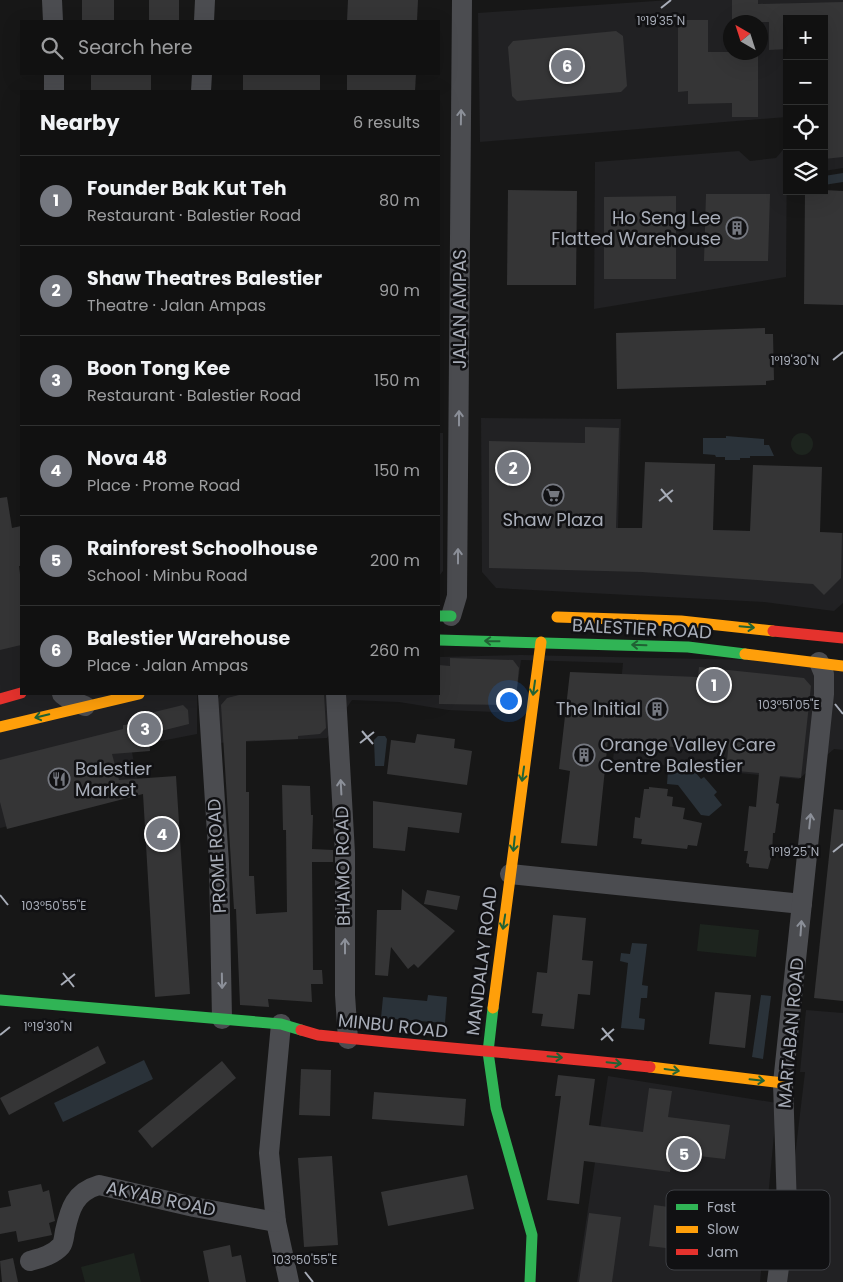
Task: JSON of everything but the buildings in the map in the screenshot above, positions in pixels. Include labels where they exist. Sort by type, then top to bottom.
[{"type":"street","points":[[52,0],[53,20]]},
{"type":"street","points":[[204,20],[205,0]]},
{"type":"street","name":"JALAN AMPAS","points":[[445,616],[457,596],[462,0]]},
{"type":"street","points":[[54,75],[54,90]]},
{"type":"street","points":[[201,90],[202,75]]},
{"type":"street","name":"BALESTIER ROAD","points":[[558,617],[681,621],[843,638]]},
{"type":"street","name":"BALESTIER ROAD","points":[[440,640],[688,647],[843,666]]},
{"type":"street","name":"MANDALAY ROAD","points":[[530,1282],[532,1235],[524,1199],[496,1108],[488,1052],[541,642]]},
{"type":"street","name":"MARTABAN ROAD","points":[[787,1190],[784,1083],[824,694],[824,674],[819,662]]},
{"type":"street","points":[[0,698],[20,693]]},
{"type":"street","points":[[63,695],[85,706]]},
{"type":"street","points":[[0,727],[134,695]]},
{"type":"street","name":"PROME ROAD","points":[[208,695],[218,864],[222,1019]]},
{"type":"street","name":"BHAMO ROAD","points":[[336,695],[345,854],[345,995],[348,1039]]},
{"type":"street","points":[[510,874],[802,904]]},
{"type":"street","name":"MINBU ROAD","points":[[0,1000],[281,1024],[318,1035],[348,1039],[578,1059],[784,1083]]},
{"type":"street","points":[[281,1024],[269,1153],[276,1222],[289,1282]]},
{"type":"street","name":"AKYAB ROAD","points":[[30,1262],[52,1254],[63,1244],[69,1212],[74,1200],[89,1188],[99,1185],[194,1207],[276,1222]]},
{"type":"shaded area","points":[[670,0],[843,0],[843,168],[828,170],[828,15],[783,15],[783,117],[480,142],[478,13]]},
{"type":"shaded area","points":[[783,150],[783,195],[787,195],[786,277],[594,309],[595,162],[739,151],[750,161],[776,158]]},
{"type":"shaded area","points":[[843,173],[843,182],[828,184],[828,175]]},
{"type":"shaded area","name":"Shaw Plaza","points":[[481,418],[621,419],[618,528],[843,533],[843,603],[834,611],[764,602],[496,588],[482,572]]},
{"type":"shaded area","points":[[440,433],[443,433],[443,571],[440,575]]},
{"type":"shaded area","points":[[802,433],[812,440],[813,444],[806,454],[802,455],[792,448],[791,444],[798,434]]},
{"type":"shaded area","points":[[726,436],[764,439],[764,445],[769,445],[774,456],[750,456],[750,458],[740,458],[740,460],[725,460],[725,457],[703,454],[703,438],[726,438]]},
{"type":"shaded area","points":[[20,603],[20,695],[197,695],[197,734],[131,747],[140,794],[0,828],[0,608]]},
{"type":"shaded area","points":[[521,655],[843,662],[843,750],[834,749],[799,779],[613,760],[623,663],[521,660],[514,713],[448,710],[399,702],[352,700],[327,738],[217,743],[215,703],[220,695],[440,695],[440,657]]},
{"type":"shaded area","points":[[378,736],[385,736],[387,739],[384,766],[375,766],[374,740]]},
{"type":"shaded area","points":[[668,770],[696,773],[701,779],[704,777],[717,792],[714,795],[722,805],[709,816],[701,815],[678,785],[667,784]]},
{"type":"shaded area","points":[[700,924],[759,930],[756,957],[697,951]]},
{"type":"shaded area","points":[[632,943],[647,944],[642,985],[648,986],[647,998],[641,998],[639,1018],[645,1019],[644,1030],[621,1028],[628,963],[620,961],[621,953],[630,954]]},
{"type":"shaded area","points":[[428,995],[447,997],[445,1023],[381,1018],[383,997],[427,1001]]},
{"type":"shaded area","points":[[761,995],[771,996],[763,1059],[752,1057]]},
{"type":"shaded area","points":[[806,1010],[843,1013],[843,1282],[780,1282],[781,1270],[830,1270],[830,1190],[791,1190],[805,1072],[800,1072]]},
{"type":"shaded area","points":[[144,1060],[153,1079],[63,1122],[54,1103]]},
{"type":"shaded area","points":[[608,1076],[777,1103],[769,1190],[666,1190],[666,1270],[761,1270],[760,1282],[577,1282]]},
{"type":"shaded area","points":[[134,1253],[141,1282],[85,1282],[81,1267]]},
{"type":"traffic: fast","points":[[440,616],[451,616]]},
{"type":"traffic: fast","points":[[440,640],[688,647],[745,654]]},
{"type":"traffic: fast","points":[[0,1000],[281,1024],[301,1030]]},
{"type":"traffic: fast","points":[[493,1008],[488,1052],[496,1108],[532,1235],[530,1282]]},
{"type":"traffic: slow","points":[[557,617],[681,621],[773,631]]},
{"type":"traffic: slow","points":[[493,1008],[541,642]]},
{"type":"traffic: slow","points":[[745,654],[843,666]]},
{"type":"traffic: slow","points":[[0,727],[135,695]]},
{"type":"traffic: slow","points":[[650,1067],[783,1083]]},
{"type":"traffic: jam","points":[[773,631],[843,638]]},
{"type":"traffic: jam","points":[[0,699],[20,693]]},
{"type":"traffic: jam","points":[[301,1030],[318,1035],[650,1067]]},
{"type":"place","name":"Balestier Warehouse","points":[[567,66]]},
{"type":"place","name":"Ho Seng Lee Flatted Warehouse","points":[[737,228]]},
{"type":"place","name":"Shaw Theatres Balestier","points":[[513,468]]},
{"type":"place","name":"Shaw Plaza","points":[[553,495]]},
{"type":"place","name":"Founder Bak Kut Teh","points":[[714,685]]},
{"type":"place","name":"The Initial","points":[[657,709]]},
{"type":"place","name":"Boon Tong Kee","points":[[145,729]]},
{"type":"place","name":"Orange Valley Care Centre Balestier","points":[[584,755]]},
{"type":"place","name":"Balestier Market","points":[[59,779]]},
{"type":"place","name":"Nova 48","points":[[162,834]]},
{"type":"place","name":"Rainforest Schoolhouse","points":[[684,1154]]}]
